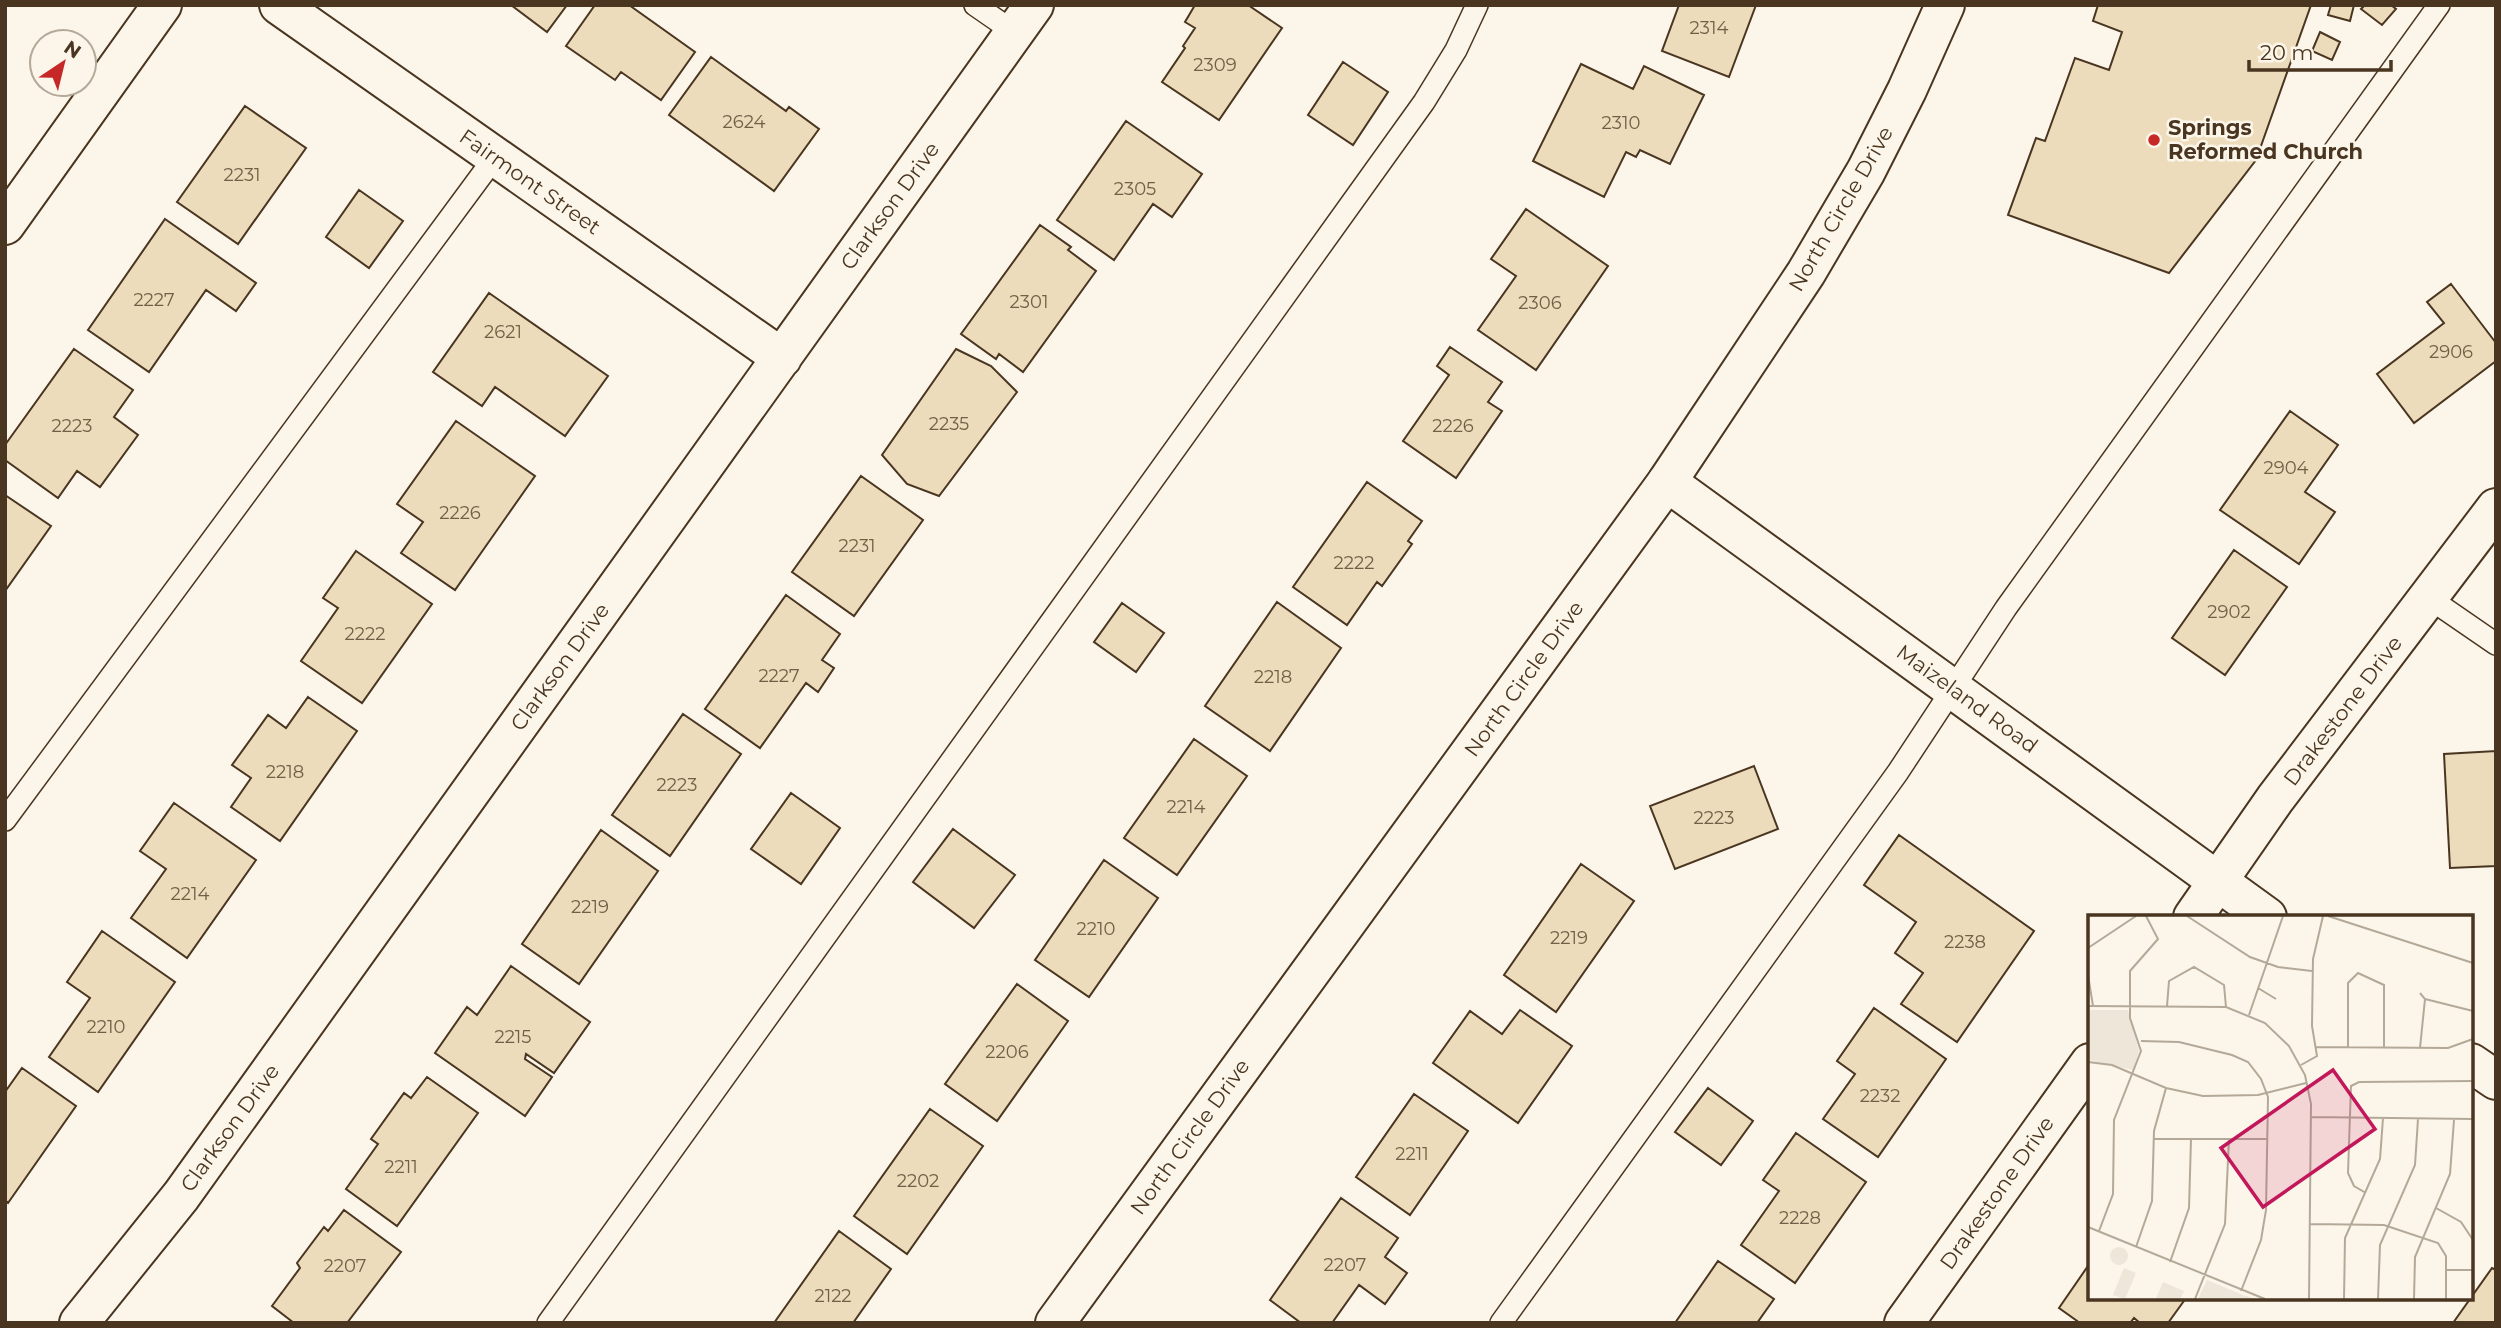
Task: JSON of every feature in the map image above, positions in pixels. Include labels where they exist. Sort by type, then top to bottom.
[{"type":"street","points":[[5,225],[162,5]]},
{"type":"street","name":"Fairmont Street","points":[[279,5],[782,358]]},
{"type":"street","name":"North Circle Drive","points":[[1055,1323],[1667,482],[1806,273],[1866,171],[1907,90],[1945,5]]},
{"type":"street","name":"Clarkson Drive","points":[[79,1323],[181,1196],[1024,19]]},
{"type":"street","name":"Maizeland Road","points":[[1667,482],[2264,915]]},
{"type":"street","name":"Drakestone Drive","points":[[2194,915],[2275,799],[2496,508]]},
{"type":"street","points":[[2473,1064],[2496,1080]]},
{"type":"street","name":"Drakestone Drive","points":[[1904,1323],[2088,1066]]},
{"type":"lane","points":[[975,5],[1024,19]]},
{"type":"lane","points":[[548,1323],[1424,102],[1456,50],[1477,5]]},
{"type":"lane","points":[[1502,1323],[1898,772],[2006,608],[2439,5]]},
{"type":"lane","points":[[5,820],[495,157]]},
{"type":"lane","points":[[2430,598],[2496,644]]},
{"type":"building","points":[[511,5],[567,5],[547,32]]},
{"type":"building","points":[[595,5],[629,5],[695,52],[661,100],[621,72],[615,80],[566,46]]},
{"type":"building","points":[[1195,5],[1248,5],[1282,28],[1219,120],[1162,82],[1195,28],[1185,22]]},
{"type":"building","points":[[1679,5],[1756,5],[1729,77],[1662,51]]},
{"type":"building","name":"Springs Reformed Church","points":[[2098,5],[2311,5],[2256,160],[2169,273],[2008,215],[2036,138],[2045,141],[2075,58],[2109,70],[2122,32],[2093,21]]},
{"type":"building","points":[[2331,5],[2354,5],[2350,21],[2328,15]]},
{"type":"building","points":[[2365,5],[2391,5],[2396,9],[2382,25],[2361,9]]},
{"type":"building","points":[[2320,32],[2340,42],[2332,60],[2312,51]]},
{"type":"building","points":[[711,57],[786,111],[789,107],[819,129],[774,191],[669,115]]},
{"type":"building","points":[[1343,62],[1388,92],[1353,145],[1308,115]]},
{"type":"building","points":[[1581,64],[1633,89],[1644,66],[1704,95],[1670,164],[1640,150],[1636,157],[1626,152],[1604,197],[1533,161]]},
{"type":"building","points":[[245,106],[306,148],[238,244],[177,202]]},
{"type":"building","points":[[1126,121],[1202,174],[1172,217],[1153,204],[1114,260],[1057,220]]},
{"type":"building","points":[[359,190],[403,221],[369,268],[326,237]]},
{"type":"building","points":[[1526,209],[1608,266],[1536,370],[1478,330],[1516,276],[1491,259]]},
{"type":"building","points":[[165,219],[256,283],[236,311],[206,290],[149,372],[88,330]]},
{"type":"building","points":[[1040,225],[1071,247],[1068,250],[1096,271],[1023,372],[999,354],[996,359],[961,334]]},
{"type":"building","points":[[2451,284],[2496,343],[2496,361],[2414,423],[2377,374],[2444,323],[2427,302]]},
{"type":"building","points":[[489,293],[608,376],[565,436],[495,387],[482,406],[433,372]]},
{"type":"building","points":[[1450,347],[1502,382],[1488,402],[1502,411],[1456,478],[1403,441],[1449,375],[1437,366]]},
{"type":"building","points":[[74,349],[133,390],[114,417],[138,435],[100,487],[77,471],[58,498],[5,460],[5,445]]},
{"type":"building","points":[[956,349],[991,366],[1017,392],[939,496],[907,484],[882,455]]},
{"type":"building","points":[[2290,411],[2338,445],[2305,492],[2335,512],[2299,564],[2220,510]]},
{"type":"building","points":[[456,421],[535,476],[455,590],[401,553],[423,522],[397,504]]},
{"type":"building","points":[[861,476],[923,520],[854,616],[792,572]]},
{"type":"building","points":[[1367,482],[1422,521],[1408,541],[1412,544],[1382,586],[1377,582],[1347,625],[1293,587]]},
{"type":"building","points":[[5,495],[51,526],[5,591]]},
{"type":"building","points":[[2234,550],[2287,587],[2225,675],[2172,638]]},
{"type":"building","points":[[356,551],[432,604],[362,703],[301,661],[338,608],[323,598]]},
{"type":"building","points":[[786,595],[840,634],[822,660],[834,668],[818,692],[806,683],[760,748],[705,709]]},
{"type":"building","points":[[1277,602],[1341,648],[1270,751],[1205,706]]},
{"type":"building","points":[[1122,603],[1164,633],[1136,672],[1094,642]]},
{"type":"building","points":[[308,697],[357,731],[280,841],[231,807],[251,778],[232,765],[268,715],[286,728]]},
{"type":"building","points":[[683,714],[741,754],[670,856],[612,815]]},
{"type":"building","points":[[1194,739],[1247,776],[1177,875],[1124,838]]},
{"type":"building","points":[[2496,751],[2496,866],[2450,868],[2444,754]]},
{"type":"building","points":[[1754,766],[1778,829],[1675,869],[1650,806]]},
{"type":"building","points":[[791,793],[840,828],[801,884],[751,849]]},
{"type":"building","points":[[174,803],[256,860],[187,958],[131,918],[166,869],[140,851]]},
{"type":"building","points":[[953,829],[1015,875],[974,928],[913,882]]},
{"type":"building","points":[[601,830],[658,871],[579,984],[522,944]]},
{"type":"building","points":[[1899,835],[2034,931],[1957,1042],[1901,1004],[1923,973],[1895,953],[1916,922],[1864,885]]},
{"type":"building","points":[[1104,860],[1158,898],[1089,997],[1035,960]]},
{"type":"building","points":[[1581,864],[1634,901],[1556,1012],[1504,975]]},
{"type":"building","points":[[102,931],[175,982],[98,1092],[49,1057],[90,998],[67,982]]},
{"type":"building","points":[[511,966],[590,1022],[554,1073],[526,1054],[525,1059],[552,1077],[525,1116],[435,1053],[467,1007],[477,1015]]},
{"type":"building","points":[[1017,984],[1068,1021],[997,1121],[945,1084]]},
{"type":"building","points":[[1874,1008],[1946,1059],[1878,1157],[1823,1119],[1855,1074],[1837,1061]]},
{"type":"building","points":[[1520,1010],[1572,1046],[1518,1123],[1433,1063],[1470,1011],[1502,1034]]},
{"type":"building","points":[[22,1068],[76,1106],[8,1203],[5,1200],[5,1092]]},
{"type":"building","points":[[427,1077],[478,1113],[397,1226],[346,1189],[378,1144],[371,1139],[404,1093],[411,1098]]},
{"type":"building","points":[[1708,1088],[1753,1121],[1721,1165],[1675,1132]]},
{"type":"building","points":[[1414,1094],[1468,1131],[1410,1215],[1356,1177]]},
{"type":"building","points":[[930,1109],[983,1146],[907,1254],[854,1216]]},
{"type":"building","points":[[1796,1133],[1866,1182],[1795,1283],[1741,1245],[1779,1191],[1763,1180]]},
{"type":"building","points":[[1341,1198],[1398,1238],[1385,1257],[1407,1273],[1385,1304],[1359,1285],[1332,1323],[1301,1323],[1270,1300]]},
{"type":"building","points":[[344,1210],[401,1252],[347,1323],[294,1323],[272,1306],[300,1268],[297,1263],[324,1227],[328,1231]]},
{"type":"building","points":[[839,1231],[891,1269],[853,1323],[774,1323]]},
{"type":"building","points":[[1718,1261],[1774,1299],[1757,1323],[1675,1323]]},
{"type":"building","points":[[2088,1266],[2088,1300],[2185,1300],[2168,1323],[2140,1323],[2134,1318],[2130,1323],[2080,1323],[2059,1308]]},
{"type":"building","points":[[2492,1268],[2496,1270],[2496,1323],[2453,1323],[2469,1300],[2473,1300],[2473,1295]]},
{"type":"place","name":"Springs Reformed Church","points":[[2154,140]]}]
